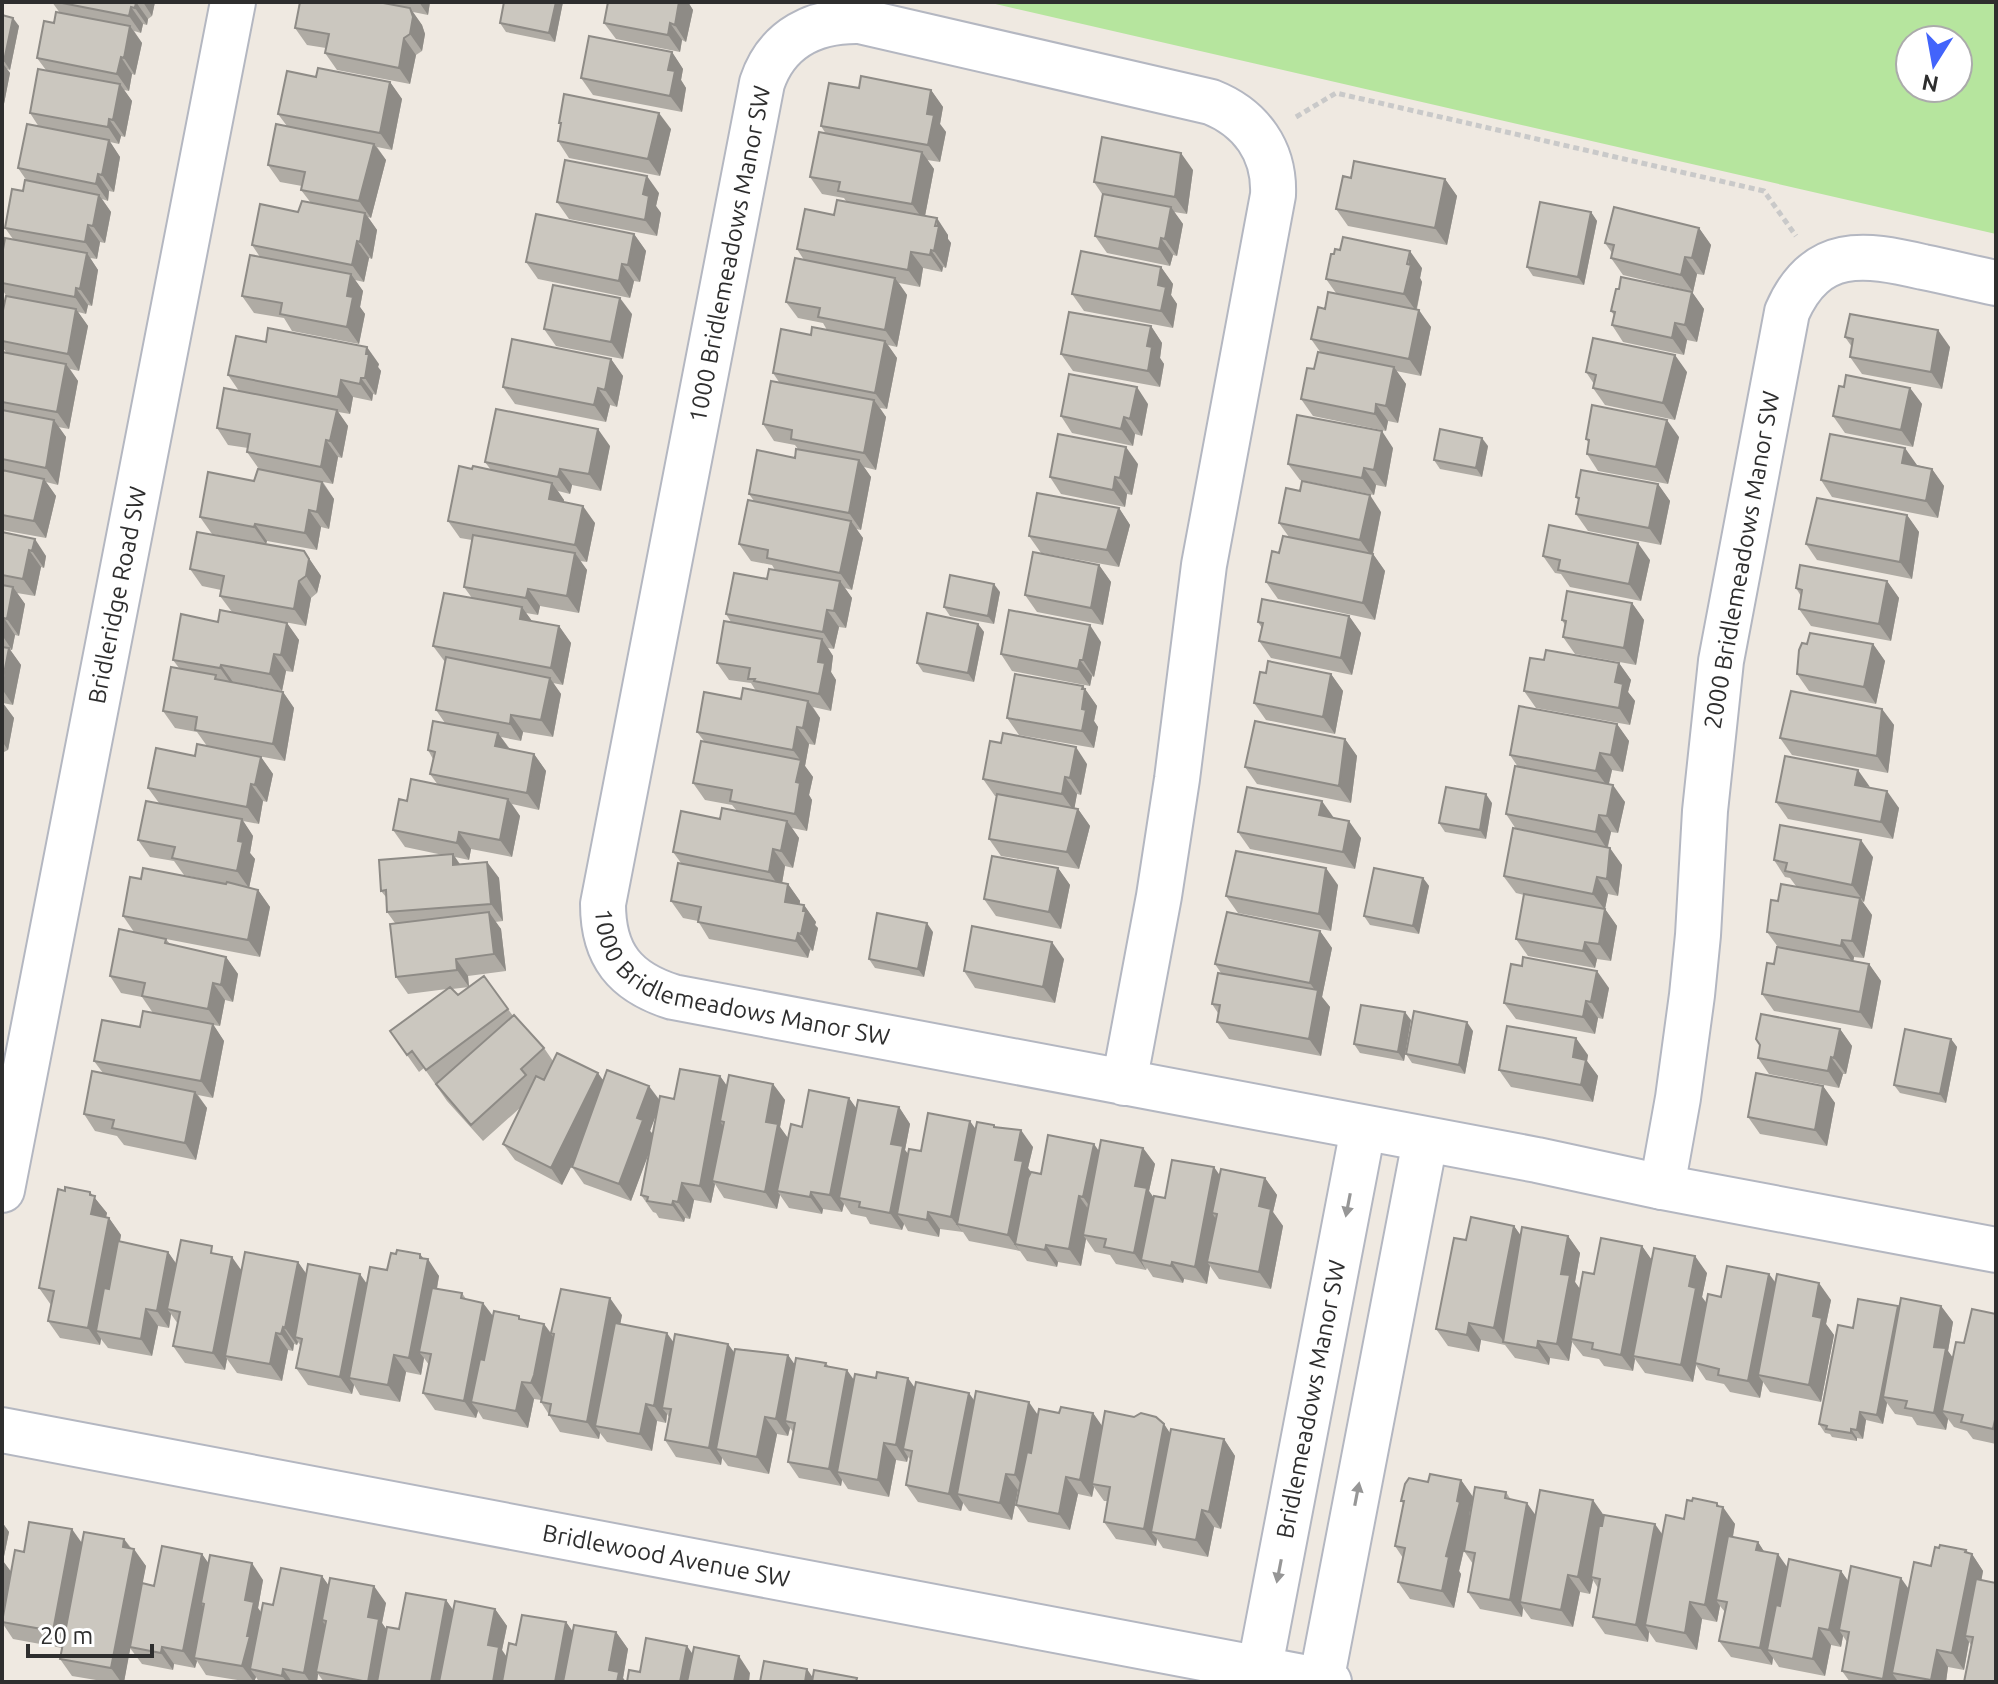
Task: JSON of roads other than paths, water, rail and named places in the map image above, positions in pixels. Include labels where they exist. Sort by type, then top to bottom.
[{"type":"street","name":"Bridleridge Road SW","points":[[2,1190],[233,2]]},
{"type":"street","name":"1000 Bridlemeadows Manor SW","points":[[1124,1083],[1159,896],[1204,565],[1273,195],[1270,163],[1259,138],[1238,116],[1211,102],[860,21],[827,22],[798,35],[775,56],[762,83],[603,904],[606,940],[623,969],[655,992],[689,1000],[1391,1134]]},
{"type":"street","name":"2000 Bridlemeadows Manor SW","points":[[1662,1187],[1692,995],[1713,719],[1728,611],[1783,323],[1791,301],[1820,270],[1842,260],[1870,256],[1996,283]]},
{"type":"street","points":[[1324,1682],[1391,1134],[1996,1250]]},
{"type":"street","name":"Bridlemeadows Manor SW","points":[[1259,1676],[1391,1134]]},
{"type":"street","name":"Bridlewood Avenue SW","points":[[2,1430],[1259,1676],[1324,1682]]}]
